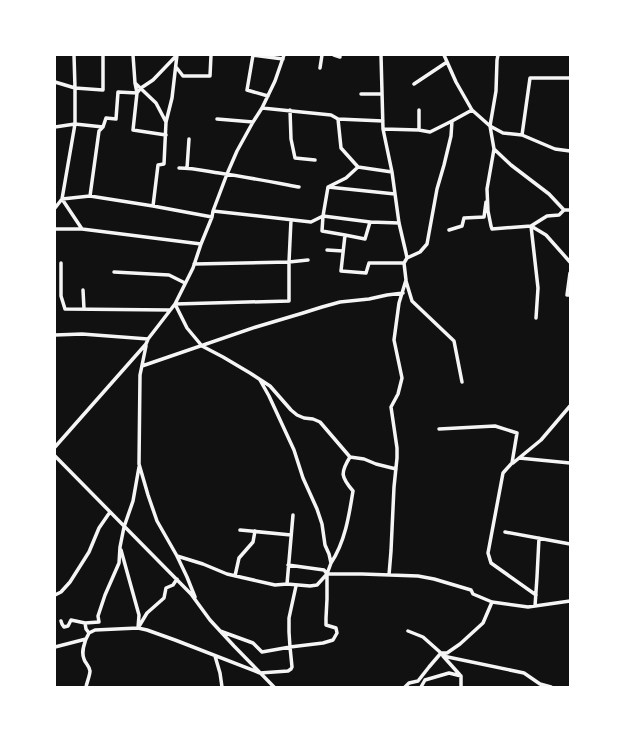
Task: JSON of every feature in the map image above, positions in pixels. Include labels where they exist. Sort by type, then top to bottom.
[{"type":"street","points":[[55,208],[62,199],[75,124],[74,55]]},
{"type":"street","points":[[55,82],[75,88],[104,90],[104,55]]},
{"type":"street","points":[[133,55],[137,93],[133,130],[166,134]]},
{"type":"street","points":[[137,93],[141,88],[153,80],[177,55]]},
{"type":"street","points":[[154,206],[158,165],[164,164],[166,122],[172,98],[177,55]]},
{"type":"street","points":[[176,68],[183,76],[210,76],[211,55]]},
{"type":"street","points":[[61,620],[64,626],[68,626],[71,620],[85,623],[99,622],[98,616],[119,563],[120,547],[124,527],[133,501],[139,464],[140,375],[146,344],[148,339],[175,304],[193,268],[227,174],[253,122],[262,108],[268,96],[275,82],[283,57],[253,55],[247,90],[268,96]]},
{"type":"street","points":[[320,68],[322,55]]},
{"type":"street","points":[[334,55],[340,57]]},
{"type":"street","points":[[382,55],[381,72],[383,129],[392,172],[399,223],[407,258]]},
{"type":"street","points":[[444,55],[456,82],[472,110],[490,126],[503,133],[522,135],[555,149],[570,150]]},
{"type":"street","points":[[449,230],[462,226],[464,218],[484,217],[494,148],[490,126],[496,91],[498,55]]},
{"type":"street","points":[[414,84],[447,62]]},
{"type":"street","points":[[522,135],[530,78],[570,78]]},
{"type":"street","points":[[135,83],[156,103],[166,122]]},
{"type":"street","points":[[90,196],[99,131],[103,127],[106,118],[116,119],[118,92],[137,93]]},
{"type":"street","points":[[361,94],[382,94]]},
{"type":"street","points":[[262,108],[331,115],[338,119],[383,121]]},
{"type":"street","points":[[290,110],[291,139],[295,158],[315,160]]},
{"type":"street","points":[[419,110],[419,130]]},
{"type":"street","points":[[383,129],[419,130],[430,132],[472,110]]},
{"type":"street","points":[[217,119],[253,122]]},
{"type":"street","points":[[338,119],[341,148],[358,166],[392,172]]},
{"type":"street","points":[[452,121],[451,136],[437,189],[427,244],[420,252],[407,258],[404,263],[406,280],[412,301],[454,341],[462,382]]},
{"type":"street","points":[[55,126],[75,124],[103,127]]},
{"type":"street","points":[[187,168],[189,139]]},
{"type":"street","points":[[494,148],[511,166],[549,194],[564,210]]},
{"type":"street","points":[[328,187],[346,178],[358,166]]},
{"type":"street","points":[[179,168],[262,179],[299,187]]},
{"type":"street","points":[[328,187],[394,194]]},
{"type":"street","points":[[328,187],[322,231],[365,238],[370,222]]},
{"type":"street","points":[[487,189],[488,211],[492,229],[532,226],[547,216],[559,215],[564,210],[570,210]]},
{"type":"street","points":[[62,199],[90,196],[212,217]]},
{"type":"street","points":[[62,199],[82,229]]},
{"type":"street","points":[[213,211],[311,222],[323,216],[370,222],[399,223]]},
{"type":"street","points":[[175,304],[289,301],[291,220]]},
{"type":"street","points":[[532,226],[546,235],[570,262]]},
{"type":"street","points":[[532,226],[538,288],[536,318]]},
{"type":"street","points":[[55,229],[82,229],[201,244]]},
{"type":"street","points":[[345,235],[341,271],[366,273],[369,263],[404,263]]},
{"type":"street","points":[[327,250],[343,251]]},
{"type":"street","points":[[194,264],[289,262],[308,260]]},
{"type":"street","points":[[61,263],[61,296],[66,309],[170,310]]},
{"type":"street","points":[[114,272],[169,275],[185,283]]},
{"type":"street","points":[[570,273],[567,295],[570,295]]},
{"type":"street","points":[[389,575],[397,458],[391,407],[398,394],[402,378],[394,340],[399,304],[406,280]]},
{"type":"street","points":[[83,290],[84,309]]},
{"type":"street","points":[[142,366],[322,306],[402,293]]},
{"type":"street","points":[[55,296],[61,296]]},
{"type":"street","points":[[175,304],[187,328],[202,346],[224,357],[270,386],[297,415],[320,422],[350,456],[396,469]]},
{"type":"street","points":[[55,335],[82,334],[148,339]]},
{"type":"street","points":[[55,447],[146,344]]},
{"type":"street","points":[[259,379],[269,396],[294,450],[322,524],[325,545],[331,563]]},
{"type":"street","points":[[536,595],[491,563],[488,553],[503,473],[512,463],[541,440],[570,406]]},
{"type":"street","points":[[439,429],[495,426],[517,433],[512,463]]},
{"type":"street","points":[[55,456],[177,579],[191,594],[210,620],[274,687]]},
{"type":"street","points":[[220,630],[253,643],[262,652],[323,643],[333,640],[337,633],[336,628],[326,625],[327,574],[343,538],[350,511],[352,491],[344,480],[343,474],[344,466],[350,456]]},
{"type":"street","points":[[519,458],[570,463]]},
{"type":"street","points":[[139,464],[157,521],[177,556],[197,602]]},
{"type":"street","points":[[55,595],[61,592],[70,582],[89,552],[99,528],[110,512]]},
{"type":"street","points":[[287,584],[292,515]]},
{"type":"street","points":[[240,530],[291,535]]},
{"type":"street","points":[[235,576],[239,558],[253,542],[255,531]]},
{"type":"street","points":[[505,532],[570,544]]},
{"type":"street","points":[[534,606],[539,538]]},
{"type":"street","points":[[120,547],[139,615],[138,628]]},
{"type":"street","points":[[177,556],[203,564],[227,574],[275,585],[287,584],[296,586],[317,586],[327,574]]},
{"type":"street","points":[[288,565],[324,570],[327,574],[418,576],[471,590],[473,594],[492,602],[528,607],[570,601]]},
{"type":"street","points":[[138,628],[147,613],[164,598],[166,588],[173,586],[177,579]]},
{"type":"street","points":[[86,687],[90,671],[84,660],[83,652],[89,633],[94,630],[138,628],[175,640],[260,673],[292,669],[292,655],[288,632],[296,586]]},
{"type":"street","points":[[418,681],[428,667],[442,655],[460,644],[483,623],[492,602]]},
{"type":"street","points":[[85,623],[86,629],[89,633]]},
{"type":"street","points":[[408,631],[423,637],[442,655],[461,676],[461,687]]},
{"type":"street","points":[[55,647],[86,639]]},
{"type":"street","points":[[442,655],[524,673],[540,684],[551,687]]},
{"type":"street","points":[[215,656],[222,687]]},
{"type":"street","points":[[405,687],[409,683],[426,680],[449,673],[461,676]]},
{"type":"street","points":[[421,687],[426,680]]}]
